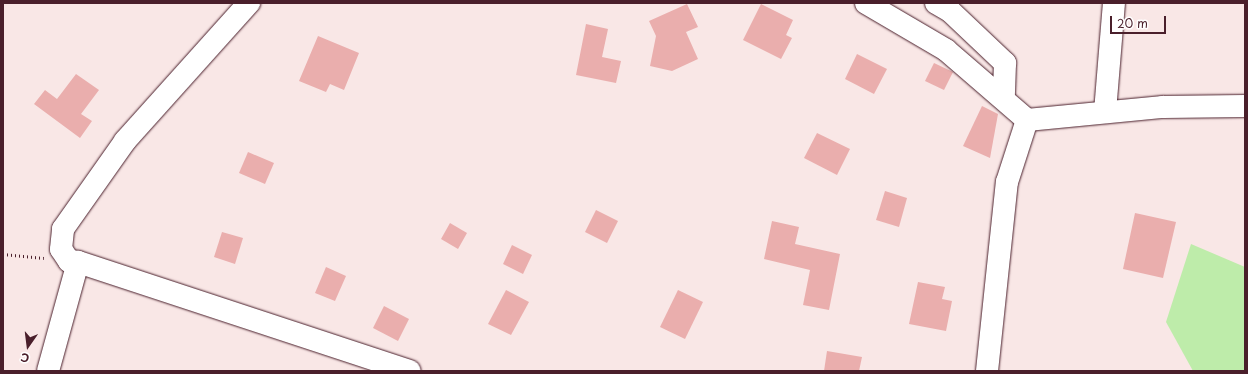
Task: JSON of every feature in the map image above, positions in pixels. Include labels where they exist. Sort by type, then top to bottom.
[{"type":"street","points":[[249,3],[125,141],[68,222],[60,239],[61,249],[74,261],[410,371]]},
{"type":"street","points":[[866,3],[946,50],[1004,97],[1027,120]]},
{"type":"street","points":[[936,3],[950,11],[1005,63],[1004,97]]},
{"type":"street","points":[[1105,112],[1114,3]]},
{"type":"street","points":[[1027,120],[1163,107],[1245,106]]},
{"type":"street","points":[[986,371],[1007,182],[1027,120]]},
{"type":"street","points":[[48,371],[74,261]]},
{"type":"path","points":[[3,254],[74,261]]},
{"type":"green space","points":[[1191,244],[1245,267],[1245,371],[1193,371],[1166,322]]},
{"type":"building","points":[[687,4],[698,27],[686,32],[698,59],[672,71],[650,66],[656,36],[649,21]]},
{"type":"building","points":[[761,4],[793,20],[786,35],[792,38],[781,59],[743,40]]},
{"type":"building","points":[[586,24],[608,29],[602,57],[621,61],[616,83],[576,75]]},
{"type":"building","points":[[318,36],[359,53],[344,90],[330,84],[326,92],[299,81]]},
{"type":"building","points":[[857,54],[887,69],[874,94],[845,79]]},
{"type":"building","points":[[934,63],[953,72],[944,90],[925,81]]},
{"type":"building","points":[[76,74],[99,90],[81,114],[92,121],[80,138],[34,104],[45,90],[57,99]]},
{"type":"building","points":[[982,106],[998,114],[990,158],[963,146]]},
{"type":"building","points":[[817,133],[850,149],[837,175],[804,158]]},
{"type":"building","points":[[248,152],[274,163],[265,184],[239,173]]},
{"type":"building","points":[[885,191],[907,198],[899,227],[876,220]]},
{"type":"building","points":[[596,210],[618,221],[607,243],[585,232]]},
{"type":"building","points":[[1135,213],[1176,222],[1163,278],[1123,269]]},
{"type":"building","points":[[772,221],[799,227],[795,244],[840,254],[829,310],[803,305],[810,270],[764,259]]},
{"type":"building","points":[[450,223],[467,233],[458,249],[441,239]]},
{"type":"building","points":[[222,232],[243,238],[235,264],[214,257]]},
{"type":"building","points":[[512,245],[532,255],[523,274],[503,264]]},
{"type":"building","points":[[326,267],[346,276],[335,301],[315,293]]},
{"type":"building","points":[[918,282],[945,287],[942,299],[952,301],[946,331],[909,324]]},
{"type":"building","points":[[506,290],[529,302],[511,335],[488,324]]},
{"type":"building","points":[[678,290],[703,302],[685,339],[660,327]]},
{"type":"building","points":[[384,306],[409,319],[398,341],[373,328]]},
{"type":"building","points":[[827,351],[862,357],[859,371],[824,371]]}]
